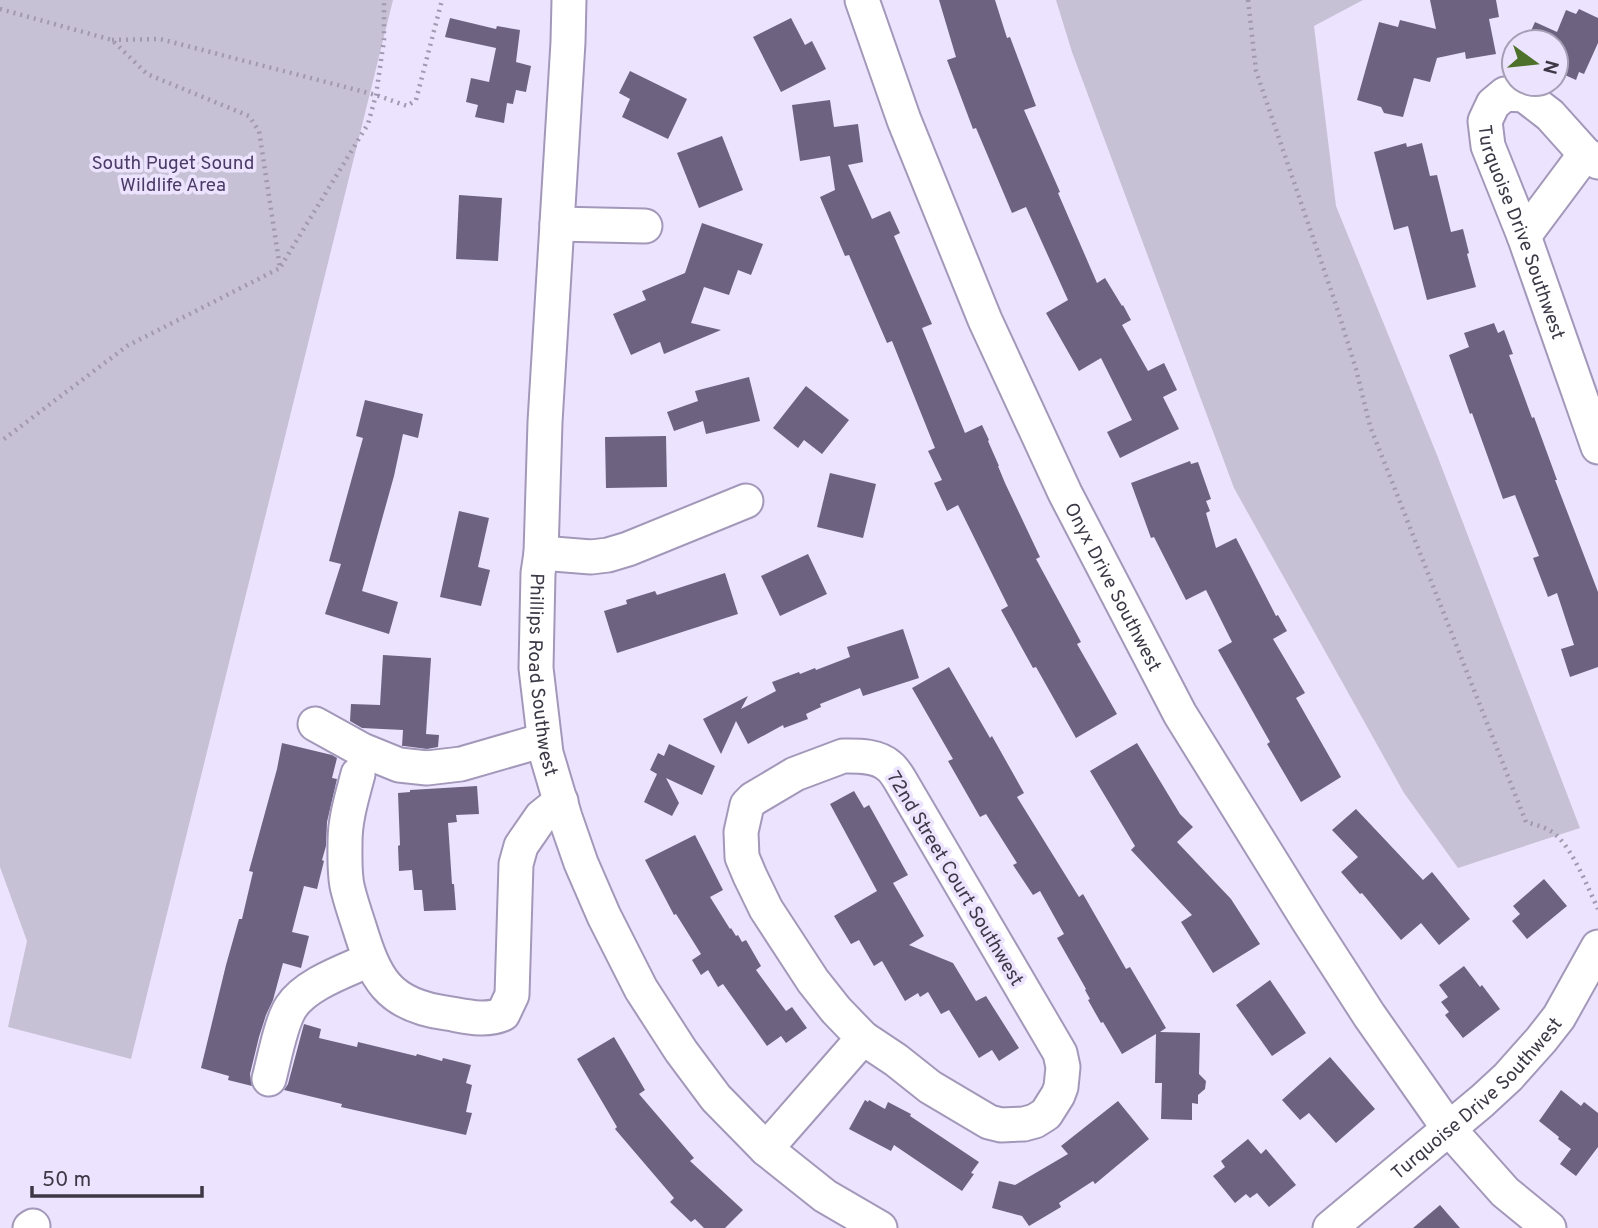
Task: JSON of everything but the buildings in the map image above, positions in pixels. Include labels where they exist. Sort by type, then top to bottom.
[{"type":"street","name":"Phillips Road Southwest","points":[[569,0],[538,573],[536,668],[546,753],[580,863],[604,916],[641,989],[681,1051],[716,1098],[766,1149],[825,1196],[880,1228]]},
{"type":"street","name":"Onyx Drive Southwest","points":[[862,0],[904,120],[985,320],[1072,505],[1188,725],[1331,957],[1449,1129],[1506,1192],[1549,1228]]},
{"type":"street","name":"Turquoise Drive Southwest","points":[[1591,158],[1550,115],[1524,95],[1505,94],[1493,104],[1485,121],[1488,146],[1524,236],[1598,447]]},
{"type":"street","points":[[1524,236],[1591,158]]},
{"type":"street","points":[[557,224],[645,226]]},
{"type":"street","points":[[541,553],[591,557],[608,555],[746,501]]},
{"type":"street","points":[[315,724],[374,755],[400,765],[427,768],[461,764],[544,740]]},
{"type":"street","name":"72nd Street Court Southwest","points":[[856,755],[878,759],[889,765],[900,780],[1060,1053],[1063,1067],[1061,1087],[1052,1107],[1035,1121],[1001,1125],[989,1122],[930,1087],[863,1038],[813,981],[766,909],[742,857],[741,832],[747,805],[753,799],[795,774],[843,756],[856,755]]},
{"type":"street","points":[[358,774],[346,820],[347,888],[369,960],[385,985],[412,1004],[429,1011],[481,1019],[503,1014],[512,996],[516,864],[521,846],[541,817],[561,801]]},
{"type":"street","name":"Turquoise Drive Southwest","points":[[1330,1228],[1508,1077],[1559,1017],[1598,947]]},
{"type":"street","points":[[269,1079],[291,1007],[303,994],[322,981],[369,960]]},
{"type":"street","points":[[766,1149],[863,1038]]},
{"type":"path","points":[[0,442],[127,346],[280,268],[368,124],[376,95],[384,40],[384,0]]},
{"type":"path","points":[[0,9],[112,40],[160,39],[376,95],[408,106],[416,100],[442,0]]},
{"type":"path","points":[[1248,0],[1256,71],[1336,305],[1370,426],[1398,502],[1527,822],[1556,836],[1572,857],[1598,909]]},
{"type":"path","points":[[112,40],[147,74],[249,116],[259,131],[280,268]]},
{"type":"green space","name":"South Puget Sound Wildlife Area","points":[[0,0],[393,0],[131,1059],[8,1027],[27,941],[0,867]]},
{"type":"green space","points":[[1056,0],[1363,0],[1314,26],[1336,206],[1437,455],[1580,828],[1458,868],[1404,793],[1234,488],[1072,52]]}]
